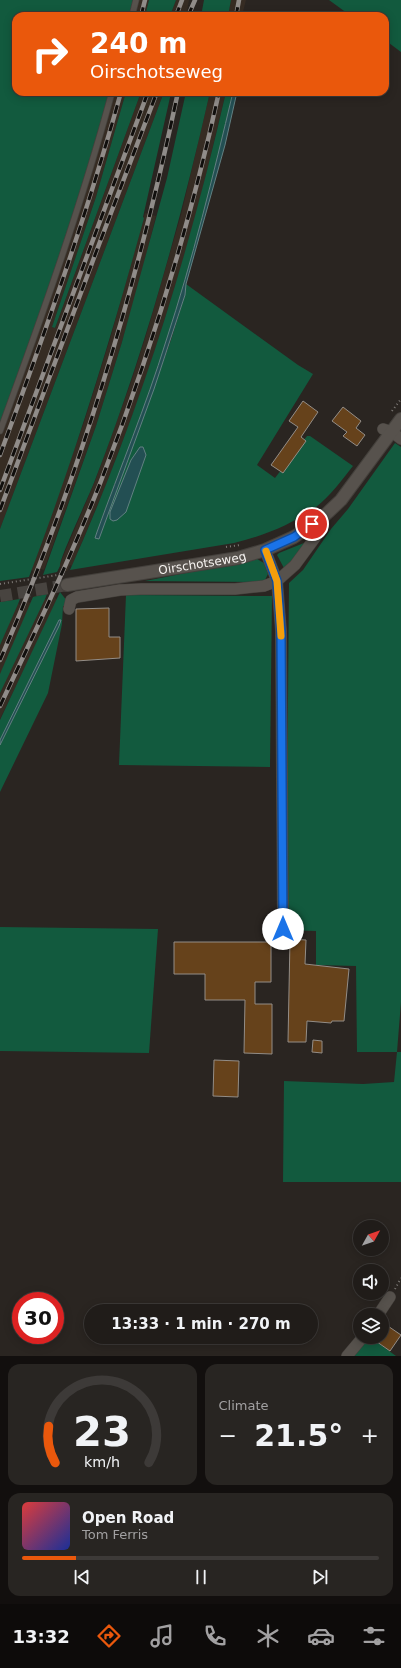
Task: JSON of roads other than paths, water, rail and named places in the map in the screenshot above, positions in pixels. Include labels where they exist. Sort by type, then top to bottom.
[{"type":"street","name":"Oirschotseweg","points":[[67,585],[238,558],[265,550],[294,537],[322,518],[341,500],[401,419]]},
{"type":"street","points":[[69,609],[69,604],[74,598],[107,592],[141,589],[245,588],[264,586],[277,581],[295,565],[320,531],[322,518]]},
{"type":"street","points":[[265,550],[277,581],[281,631],[283,929]]},
{"type":"street","points":[[383,1308],[390,1297]]},
{"type":"street","points":[[347,1356],[357,1344]]},
{"type":"lane","points":[[133,12],[136,0]]},
{"type":"lane","points":[[0,432],[54,282],[83,193],[111,96]]},
{"type":"water","points":[[232,96],[236,96],[225,145],[186,284],[185,295],[154,389],[99,539],[95,538],[150,389],[176,310],[218,155]]},
{"type":"water","points":[[140,447],[143,447],[146,455],[126,512],[117,520],[113,521],[110,519],[110,512],[131,460]]},
{"type":"water","points":[[59,620],[61,620],[59,626],[0,745],[0,740]]},
{"type":"tunnel","points":[[0,596],[67,585]]},
{"type":"railway","points":[[142,12],[145,0]]},
{"type":"railway","points":[[178,12],[182,0]]},
{"type":"railway","points":[[190,12],[195,0]]},
{"type":"railway","points":[[237,12],[239,0]]},
{"type":"railway","points":[[0,455],[49,320],[94,184],[120,96]]},
{"type":"railway","points":[[0,490],[147,96]]},
{"type":"railway","points":[[0,510],[155,96]]},
{"type":"railway","points":[[0,660],[56,522],[104,380],[144,237],[177,96]]},
{"type":"railway","points":[[0,706],[77,538],[119,434],[168,289],[208,141],[218,96]]}]
